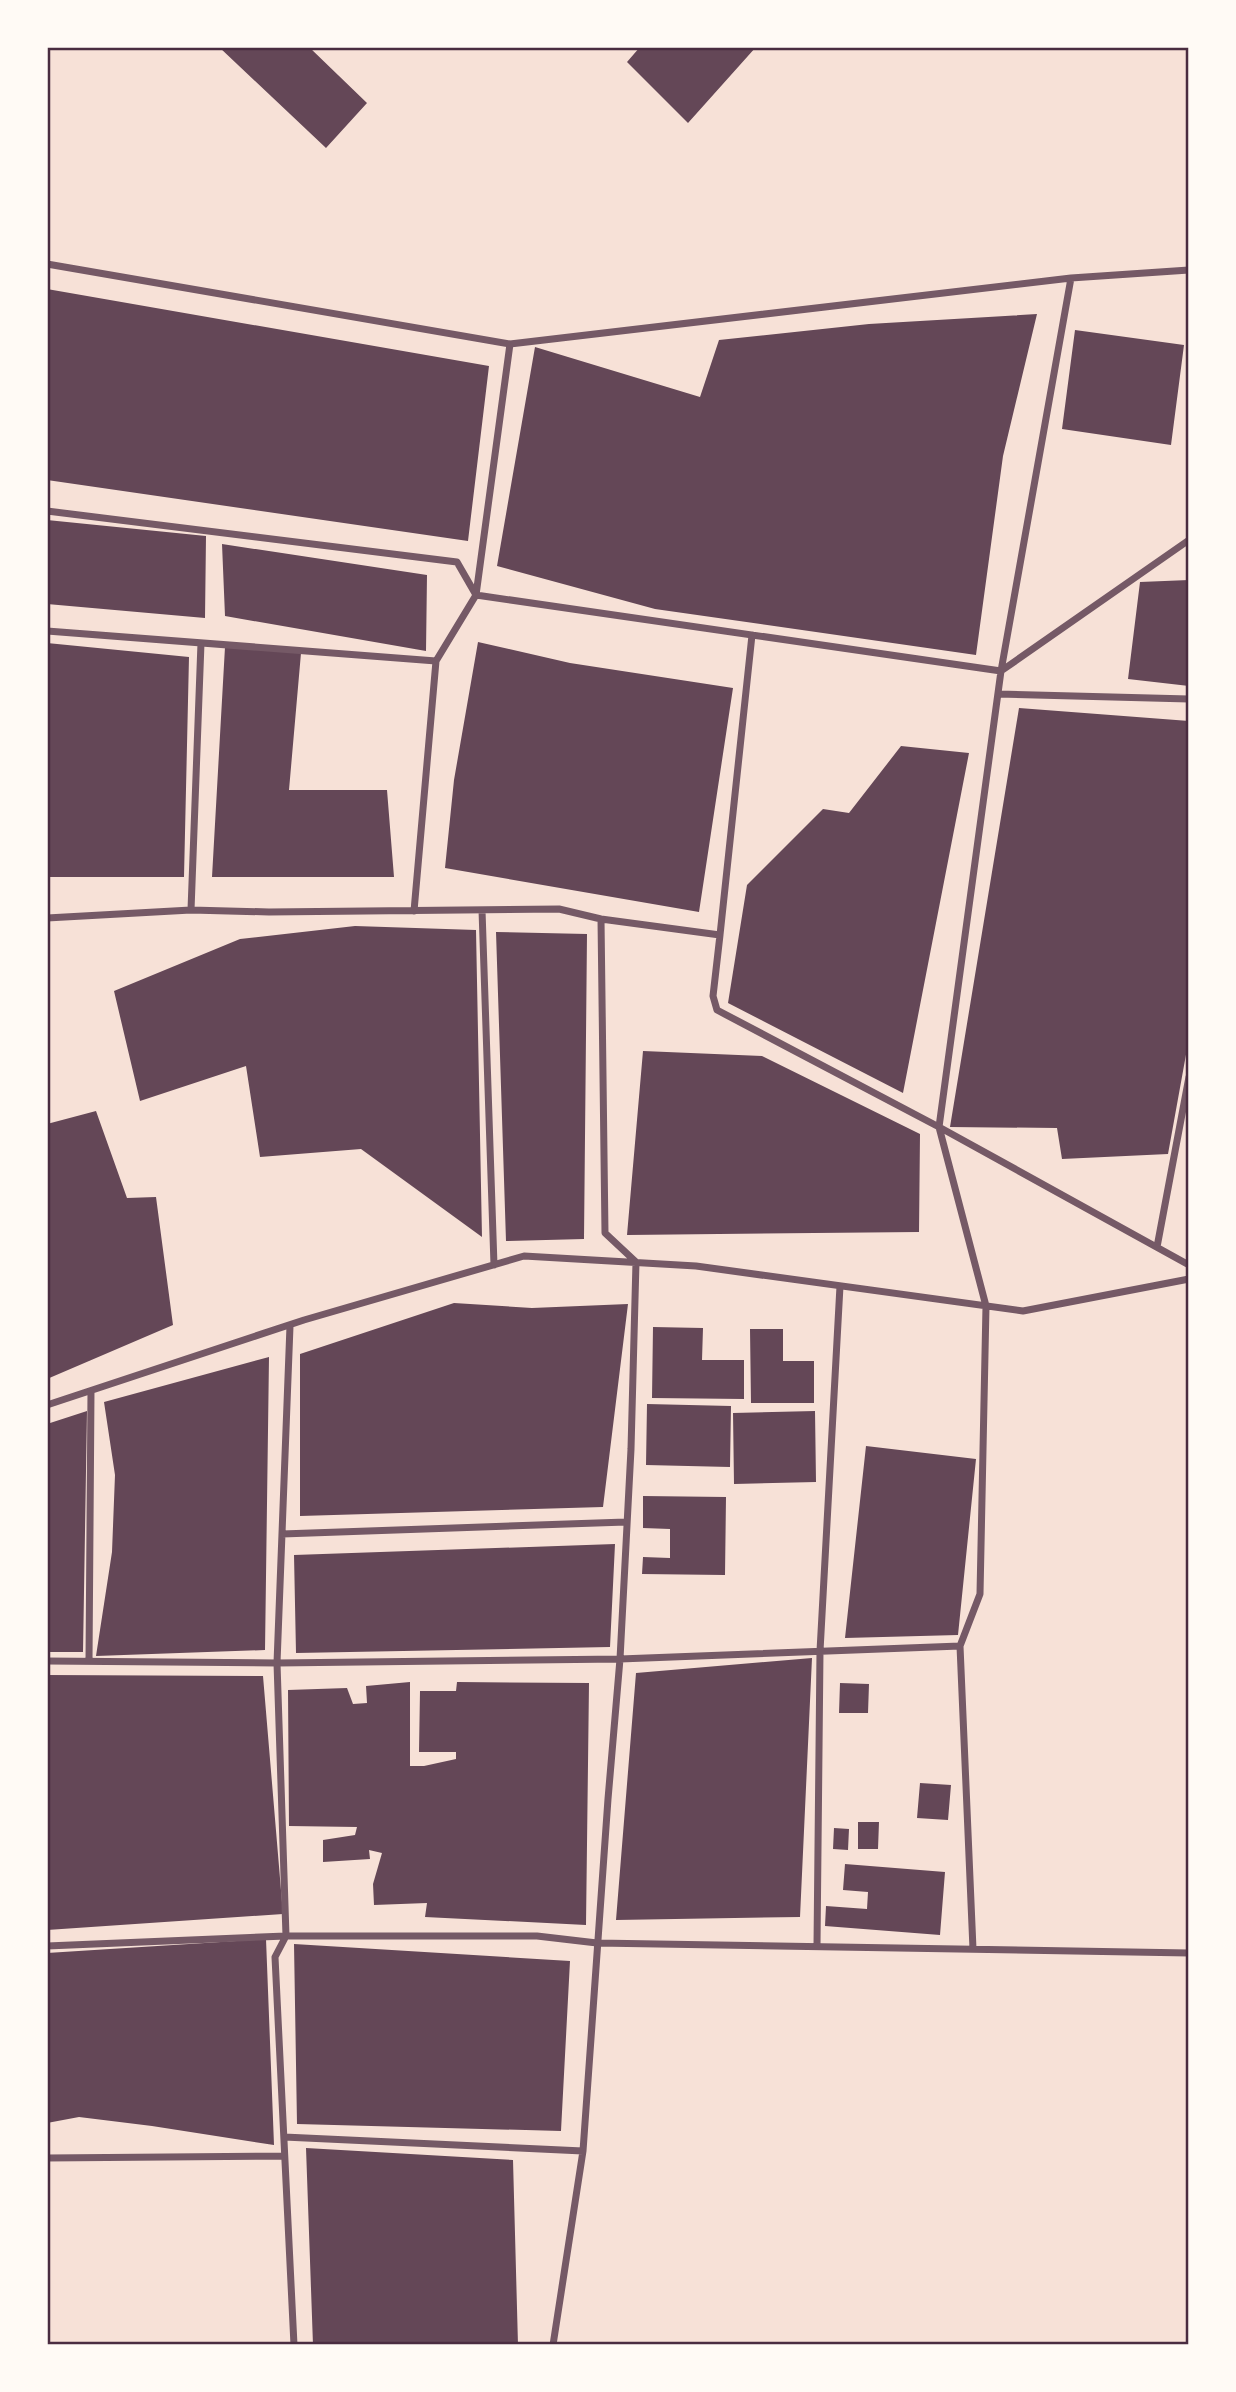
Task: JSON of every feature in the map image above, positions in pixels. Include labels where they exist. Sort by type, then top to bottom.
[{"type":"street","points":[[47,264],[510,344],[1071,278],[1189,270]]},
{"type":"street","points":[[973,1949],[960,1646],[980,1594],[986,1306],[939,1127],[1001,671],[1071,278]]},
{"type":"street","points":[[414,911],[436,661],[476,595],[510,344]]},
{"type":"street","points":[[47,511],[457,562],[476,595]]},
{"type":"street","points":[[476,595],[1001,671],[1189,540]]},
{"type":"street","points":[[47,631],[436,661]]},
{"type":"street","points":[[752,635],[713,996],[717,1010],[939,1127],[1189,1265]]},
{"type":"street","points":[[191,910],[201,643]]},
{"type":"street","points":[[998,694],[1189,699]]},
{"type":"street","points":[[47,918],[191,910],[559,909],[601,919],[720,935]]},
{"type":"street","points":[[482,910],[495,1265]]},
{"type":"street","points":[[553,2345],[583,2151],[620,1659],[631,1449],[636,1262],[605,1233],[601,919]]},
{"type":"street","points":[[1157,1247],[1189,1077]]},
{"type":"street","points":[[47,1405],[290,1326],[524,1256],[696,1266],[1023,1311],[1189,1279]]},
{"type":"street","points":[[817,1946],[820,1651],[840,1286]]},
{"type":"street","points":[[290,1326],[277,1663],[286,1936],[275,1957],[294,2345]]},
{"type":"street","points":[[89,1661],[91,1391]]},
{"type":"street","points":[[282,1534],[626,1522]]},
{"type":"street","points":[[47,1661],[277,1663],[620,1659],[960,1646]]},
{"type":"street","points":[[47,1947],[286,1936],[537,1936],[597,1943],[1189,1953]]},
{"type":"street","points":[[284,2137],[583,2151]]},
{"type":"street","points":[[47,2158],[285,2156]]},
{"type":"building","points":[[219,47],[309,47],[367,103],[326,148]]},
{"type":"building","points":[[640,47],[756,47],[688,123],[627,62]]},
{"type":"building","points":[[47,289],[489,366],[468,541],[47,480]]},
{"type":"building","points":[[1037,314],[1003,456],[976,655],[655,609],[497,566],[535,347],[700,397],[719,340],[869,324]]},
{"type":"building","points":[[1075,330],[1184,345],[1171,445],[1062,429]]},
{"type":"building","points":[[47,520],[206,536],[205,618],[47,604]]},
{"type":"building","points":[[222,544],[427,575],[426,651],[225,616]]},
{"type":"building","points":[[1189,580],[1189,686],[1128,679],[1140,582]]},
{"type":"building","points":[[478,642],[570,663],[733,688],[699,912],[445,868],[454,780]]},
{"type":"building","points":[[47,643],[189,657],[184,877],[47,877]]},
{"type":"building","points":[[225,647],[301,653],[289,790],[387,790],[394,877],[212,877]]},
{"type":"building","points":[[1019,708],[1189,721],[1189,1038],[1168,1154],[1062,1159],[1057,1128],[950,1127]]},
{"type":"building","points":[[901,746],[969,753],[903,1093],[728,1003],[747,885],[823,809],[849,813]]},
{"type":"building","points":[[355,926],[476,930],[482,1237],[361,1149],[260,1157],[246,1066],[140,1101],[114,991],[240,939]]},
{"type":"building","points":[[496,932],[587,934],[584,1239],[506,1241]]},
{"type":"building","points":[[643,1051],[762,1056],[920,1134],[919,1232],[627,1235]]},
{"type":"building","points":[[96,1111],[127,1198],[156,1197],[173,1325],[47,1379],[47,1124]]},
{"type":"building","points":[[454,1303],[532,1308],[628,1304],[603,1507],[300,1516],[300,1354]]},
{"type":"building","points":[[653,1327],[703,1328],[702,1360],[744,1360],[744,1399],[652,1398]]},
{"type":"building","points":[[750,1329],[783,1329],[783,1361],[814,1361],[814,1403],[751,1403]]},
{"type":"building","points":[[269,1357],[265,1650],[96,1656],[112,1552],[115,1475],[104,1402]]},
{"type":"building","points":[[647,1404],[731,1406],[730,1467],[646,1465]]},
{"type":"building","points":[[87,1411],[83,1652],[47,1652],[47,1424]]},
{"type":"building","points":[[815,1411],[816,1482],[734,1484],[733,1413]]},
{"type":"building","points":[[866,1446],[976,1459],[958,1635],[845,1638]]},
{"type":"building","points":[[643,1496],[726,1497],[725,1575],[642,1574],[643,1557],[670,1558],[670,1529],[643,1528]]},
{"type":"building","points":[[615,1544],[610,1647],[296,1653],[294,1555]]},
{"type":"building","points":[[812,1658],[800,1917],[616,1920],[636,1673]]},
{"type":"building","points":[[47,1675],[263,1676],[283,1914],[47,1930]]},
{"type":"building","points":[[410,1682],[410,1766],[424,1766],[456,1759],[456,1752],[419,1752],[420,1691],[456,1691],[457,1682],[589,1683],[586,1925],[425,1917],[427,1903],[374,1905],[373,1884],[382,1853],[369,1850],[370,1859],[323,1862],[323,1840],[355,1835],[357,1827],[289,1826],[288,1690],[347,1688],[353,1704],[367,1703],[366,1686]]},
{"type":"building","points":[[840,1683],[869,1684],[868,1713],[839,1713]]},
{"type":"building","points":[[920,1783],[951,1785],[948,1820],[917,1818]]},
{"type":"building","points":[[858,1822],[879,1822],[878,1849],[858,1849]]},
{"type":"building","points":[[834,1828],[849,1829],[848,1850],[833,1849]]},
{"type":"building","points":[[845,1864],[945,1872],[940,1935],[825,1926],[826,1906],[867,1909],[868,1892],[843,1890]]},
{"type":"building","points":[[266,1939],[274,2145],[79,2117],[47,2123],[47,1953]]},
{"type":"building","points":[[294,1944],[570,1961],[561,2131],[297,2124]]},
{"type":"building","points":[[306,2148],[513,2160],[518,2345],[313,2345]]}]
